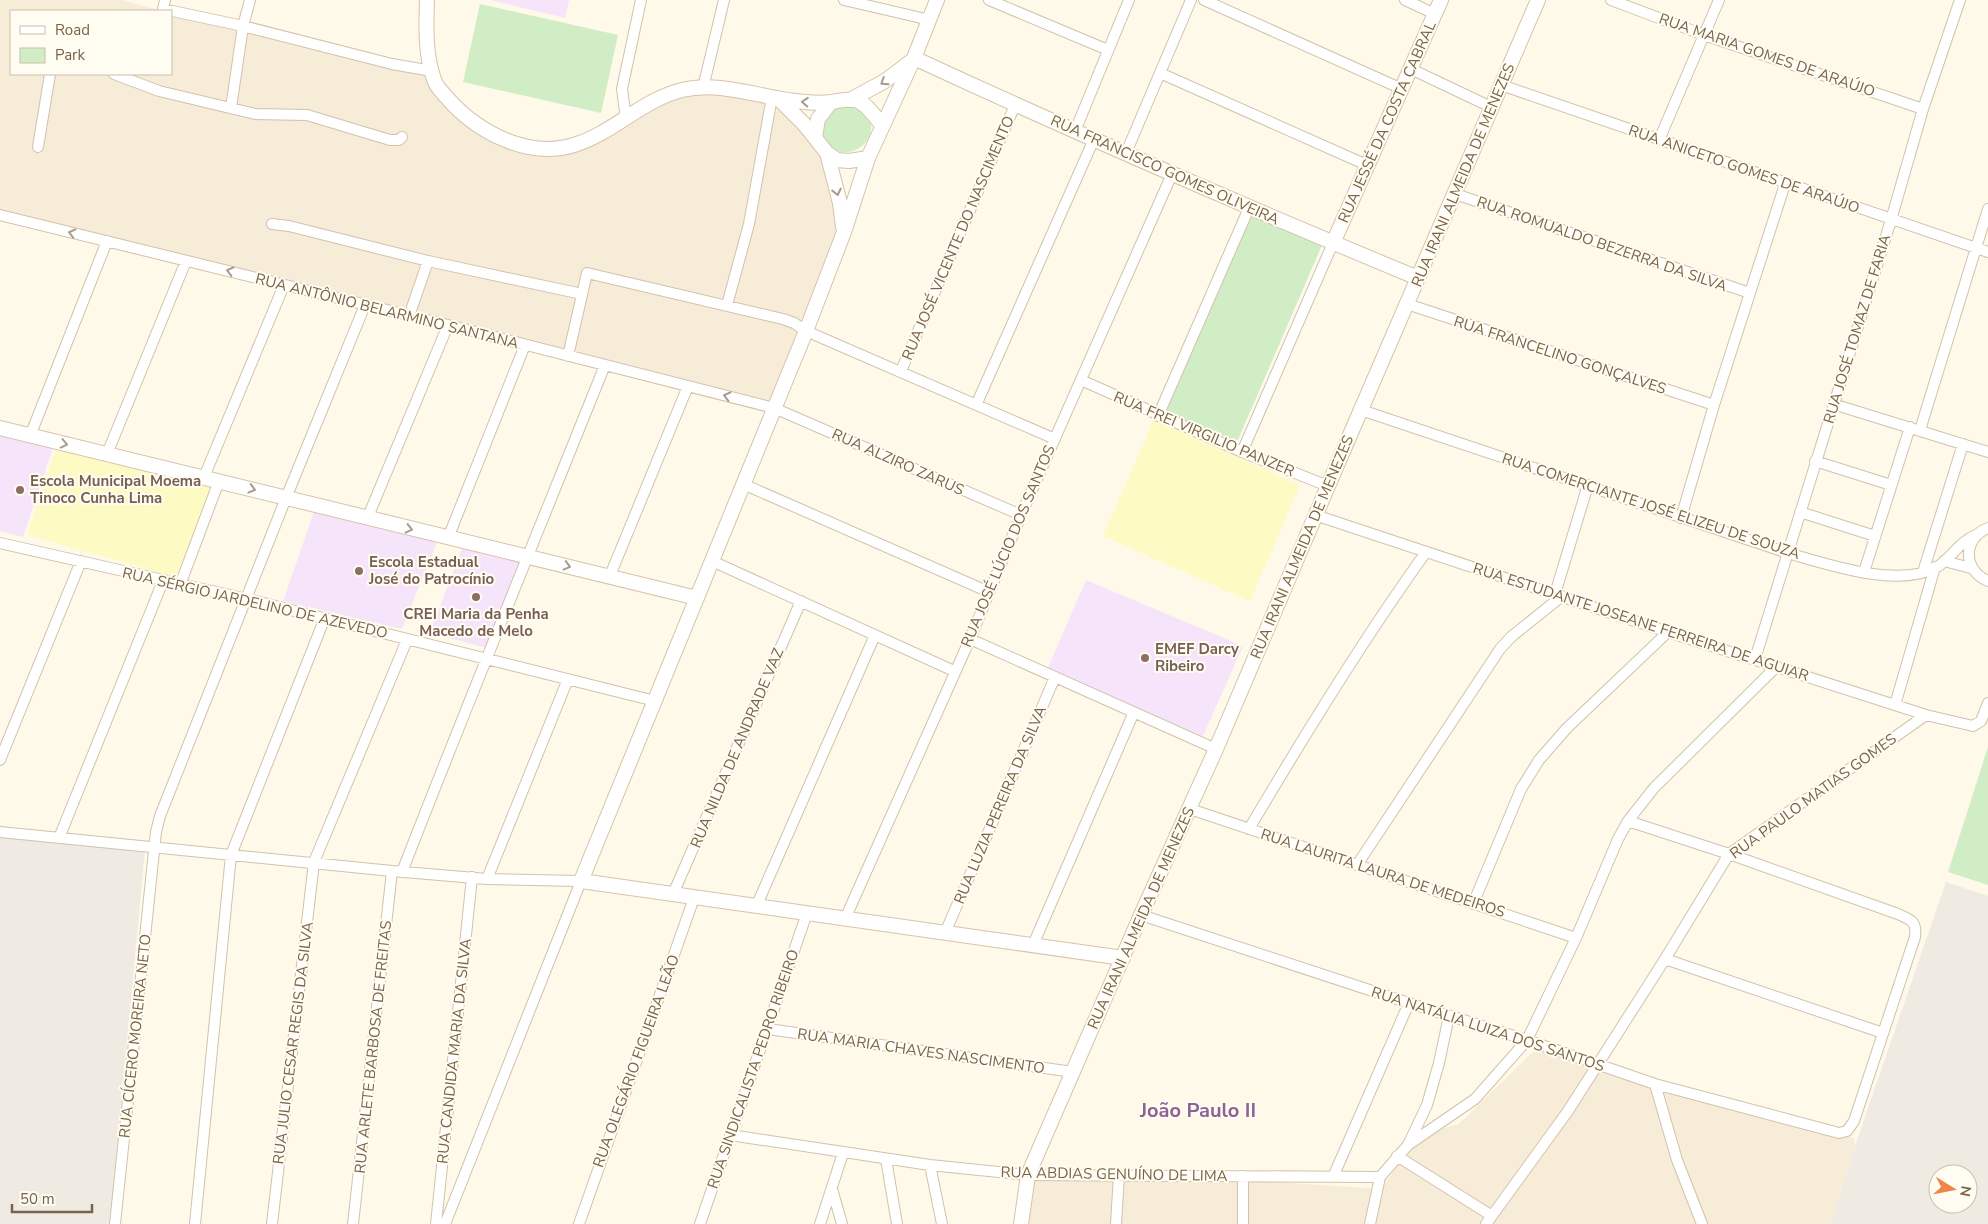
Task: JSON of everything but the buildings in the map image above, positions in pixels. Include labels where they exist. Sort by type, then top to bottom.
[{"type":"street","points":[[231,108],[243,26],[250,0]]},
{"type":"street","points":[[427,0],[427,41],[436,85],[460,112],[479,128],[520,144],[545,149],[560,149],[596,137],[666,96],[683,90],[703,88],[725,89],[806,102],[856,100],[869,109],[882,125]]},
{"type":"street","points":[[626,119],[622,90],[641,0]]},
{"type":"street","points":[[703,88],[724,0]]},
{"type":"street","points":[[844,0],[930,20]]},
{"type":"street","points":[[445,1224],[581,881],[806,331],[844,232],[868,158],[914,58],[937,0]]},
{"type":"street","points":[[990,0],[1108,50]]},
{"type":"street","points":[[1075,131],[1130,0]]},
{"type":"street","points":[[1126,153],[1191,0]]},
{"type":"street","points":[[1204,0],[1402,89]]},
{"type":"street","points":[[1405,0],[1435,14]]},
{"type":"street","name":"RUA JESSÉ DA COSTA CABRAL","points":[[1333,243],[1369,166],[1441,0]]},
{"type":"street","name":"RUA IRANI ALMEIDA DE MENEZES","points":[[1021,1224],[1028,1175],[1141,914],[1190,809],[1538,0]]},
{"type":"street","name":"RUA MARIA GOMES DE ARAÚJO","points":[[1611,0],[1704,35],[1923,109]]},
{"type":"street","points":[[1659,140],[1719,0]]},
{"type":"street","name":"RUA JOSÉ TOMAZ DE FARIA","points":[[1755,659],[1891,220],[1923,109],[1960,0]]},
{"type":"street","points":[[164,5],[392,64],[432,71]]},
{"type":"street","points":[[850,100],[885,81],[914,58]]},
{"type":"street","name":"RUA FRANCISCO GOMES OLIVEIRA","points":[[914,58],[1248,208],[1418,278]]},
{"type":"street","points":[[1410,69],[1492,107]]},
{"type":"street","points":[[1160,73],[1369,166]]},
{"type":"street","points":[[38,147],[50,75]]},
{"type":"street","points":[[116,75],[159,92],[255,114],[308,115],[395,141],[402,137]]},
{"type":"street","name":"RUA ANICETO GOMES DE ARAÚJO","points":[[1501,85],[1785,184],[1988,252]]},
{"type":"street","points":[[775,98],[815,137],[827,153],[837,160],[848,161],[868,158]]},
{"type":"street","points":[[727,305],[749,222],[775,98]]},
{"type":"street","points":[[815,137],[818,119],[831,102]]},
{"type":"street","name":"RUA JOSÉ VICENTE DO NASCIMENTO","points":[[901,371],[1016,105]]},
{"type":"street","points":[[977,403],[1094,139]]},
{"type":"street","points":[[827,153],[840,203],[844,232]]},
{"type":"street","name":"RUA JOSÉ LÚCIO DOS SANTOS","points":[[845,919],[954,671],[970,639],[1054,439],[1172,174]]},
{"type":"street","points":[[1681,518],[1714,405],[1785,184]]},
{"type":"street","name":"RUA ROMUALDO BEZERRA DA SILVA","points":[[1455,194],[1750,293]]},
{"type":"street","points":[[1158,416],[1248,208]]},
{"type":"street","points":[[1864,572],[1891,485],[1915,429],[1988,209]]},
{"type":"street","name":"RUA ANTÔNIO BELARMINO SANTANA","points":[[0,215],[448,325],[774,408]]},
{"type":"street","points":[[272,224],[289,226],[428,261],[582,294]]},
{"type":"street","points":[[30,436],[107,241]]},
{"type":"street","points":[[1242,452],[1333,243]]},
{"type":"street","points":[[107,454],[186,261]]},
{"type":"street","points":[[409,316],[428,261]]},
{"type":"street","points":[[568,356],[587,273],[783,319],[794,323],[806,331],[977,403],[1054,439]]},
{"type":"street","points":[[204,477],[284,285]]},
{"type":"street","name":"RUA FRANCELINO GONÇALVES","points":[[1407,304],[1714,405]]},
{"type":"street","name":"RUA CÍCERO MOREIRA NETO","points":[[115,1224],[154,848],[160,816],[286,498],[365,306]]},
{"type":"street","points":[[367,519],[448,325]]},
{"type":"street","points":[[448,538],[525,345]]},
{"type":"street","name":"RUA ARLETE BARBOSA DE FREITAS","points":[[353,1224],[397,871],[529,556],[605,365]]},
{"type":"street","name":"RUA FREI VIRGILIO PANZER","points":[[1081,380],[1158,416],[1328,486]]},
{"type":"street","points":[[609,578],[688,386]]},
{"type":"street","points":[[1833,404],[1988,452]]},
{"type":"street","name":"RUA ALZIRO ZARUS","points":[[774,408],[1021,515]]},
{"type":"street","name":"RUA COMERCIANTE JOSÉ ELIZEU DE SOUZA","points":[[1361,410],[1588,485],[1681,518],[1788,553],[1842,568],[1887,575],[1923,572],[1940,564],[1967,539],[1988,528]]},
{"type":"street","points":[[0,428],[696,598]]},
{"type":"street","points":[[1923,572],[1963,444]]},
{"type":"street","points":[[1816,461],[1891,485]]},
{"type":"street","points":[[180,585],[219,481]]},
{"type":"street","points":[[743,484],[989,592]]},
{"type":"street","points":[[1357,865],[1500,649],[1558,595],[1588,485]]},
{"type":"street","points":[[1800,512],[1875,536]]},
{"type":"street","name":"RUA ESTUDANTE JOSEANE FERREIRA DE AGUIAR","points":[[1315,516],[1926,715],[1968,726],[1982,721],[1988,702]]},
{"type":"street","points":[[1978,534],[1968,549],[1968,559],[1971,568],[1980,577],[1988,581]]},
{"type":"street","name":"RUA SÉRGIO JARDELINO DE AZEVEDO","points":[[0,543],[246,599],[324,620],[486,658],[655,701]]},
{"type":"street","points":[[1249,829],[1301,741],[1380,616],[1426,552]]},
{"type":"street","points":[[0,760],[81,561]]},
{"type":"street","points":[[712,561],[954,671]]},
{"type":"street","points":[[1896,705],[1940,564],[1971,568]]},
{"type":"street","points":[[59,838],[163,581]]},
{"type":"street","name":"RUA NILDA DE ANDRADE VAZ","points":[[673,894],[800,601]]},
{"type":"street","points":[[195,1224],[231,855],[324,620]]},
{"type":"street","points":[[1473,904],[1521,789],[1539,760],[1566,728],[1668,632]]},
{"type":"street","points":[[756,907],[875,635]]},
{"type":"street","points":[[970,639],[1216,749]]},
{"type":"street","name":"RUA JULIO CESAR REGIS DA SILVA","points":[[272,1224],[314,862],[407,640]]},
{"type":"street","points":[[1370,1224],[1380,1177],[1397,1156],[1408,1145],[1475,1099],[1527,1040],[1576,938],[1618,839],[1628,821],[1661,782],[1777,666]]},
{"type":"street","name":"RUA LUZIA PEREIRA DA SILVA","points":[[945,933],[1055,677]]},
{"type":"street","points":[[487,879],[568,679]]},
{"type":"street","points":[[1033,945],[1134,712]]},
{"type":"street","name":"RUA PAULO MATIAS GOMES","points":[[1489,1220],[1568,1111],[1665,959],[1729,854],[1926,715]]},
{"type":"street","name":"RUA LAURITA LAURA DE MEDEIROS","points":[[1190,809],[1576,938]]},
{"type":"street","points":[[1628,821],[1729,854],[1898,914],[1913,922],[1916,928],[1915,937],[1883,1033],[1665,959]]},
{"type":"street","points":[[0,832],[487,879],[581,881],[1123,958]]},
{"type":"street","name":"RUA CANDIDA MARIA DA SILVA","points":[[436,1224],[472,877]]},
{"type":"street","name":"RUA OLEGÁRIO FIGUEIRA LEÃO","points":[[578,1224],[694,898]]},
{"type":"street","name":"RUA SINDICALISTA PEDRO RIBEIRO","points":[[700,1224],[807,913]]},
{"type":"street","name":"RUA NATÁLIA LUIZA DOS SANTOS","points":[[1141,914],[1527,1040],[1655,1084],[1839,1133],[1847,1131],[1854,1121],[1883,1033]]},
{"type":"street","points":[[1334,1177],[1409,1003]]},
{"type":"street","points":[[1408,1145],[1426,1104],[1439,1063],[1449,1016]]},
{"type":"street","name":"RUA MARIA CHAVES NASCIMENTO","points":[[768,1029],[1073,1072]]},
{"type":"street","points":[[1655,1084],[1677,1160],[1702,1224]]},
{"type":"street","name":"RUA ABDIAS GENUÍNO DE LIMA","points":[[730,1136],[930,1165],[1028,1175],[1380,1177]]},
{"type":"street","points":[[820,1224],[843,1153]]},
{"type":"street","points":[[1397,1156],[1489,1220]]},
{"type":"street","points":[[886,1159],[898,1224]]},
{"type":"street","points":[[930,1165],[942,1224]]},
{"type":"street","points":[[1116,1224],[1119,1175]]},
{"type":"street","points":[[1243,1176],[1243,1224]]},
{"type":"street","points":[[831,1188],[842,1224]]},
{"type":"shaded area","points":[[0,0],[121,0],[159,10],[10,10],[10,75],[172,75],[172,14],[420,64],[465,116],[516,145],[580,144],[685,89],[775,99],[825,151],[846,229],[776,403],[0,211]]},
{"type":"shaded area","points":[[490,0],[569,0],[565,18]]},
{"type":"shaded area","name":"Escola Municipal Moema Tinoco Cunha Lima","points":[[0,435],[53,448],[23,537],[0,531]]},
{"type":"shaded area","name":"Escola Estadual José do Patrocínio","points":[[314,512],[437,542],[402,629],[283,601]]},
{"type":"shaded area","name":"CREI Maria da Penha Macedo de Melo","points":[[463,545],[523,561],[487,648],[430,633]]},
{"type":"shaded area","name":"EMEF Darcy Ribeiro","points":[[1086,580],[1243,646],[1203,736],[1047,670]]},
{"type":"shaded area","points":[[0,835],[145,849],[110,1224],[0,1224]]},
{"type":"shaded area","points":[[1946,882],[1988,896],[1988,1224],[1830,1224]]},
{"type":"shaded area","points":[[1540,1045],[1854,1138],[1855,1146],[1830,1224],[1020,1224],[1027,1166],[1381,1189],[1420,1135],[1459,1124]]},
{"type":"green space","points":[[480,4],[618,35],[601,113],[463,82]]},
{"type":"green space","points":[[836,103],[859,106],[869,118],[870,135],[866,142],[853,151],[837,151],[822,138],[820,122]]},
{"type":"green space","points":[[1252,214],[1322,245],[1237,442],[1166,412]]},
{"type":"green space","points":[[1988,747],[1988,885],[1948,872]]},
{"type":"sand","points":[[1154,420],[1300,485],[1250,601],[1103,536]]},
{"type":"sand","points":[[57,446],[216,484],[179,578],[27,535]]},
{"type":"place","name":"Escola Municipal Moema Tinoco Cunha Lima","points":[[20,490]]},
{"type":"place","name":"Escola Estadual José do Patrocínio","points":[[359,571]]},
{"type":"place","name":"CREI Maria da Penha Macedo de Melo","points":[[476,597]]},
{"type":"place","name":"EMEF Darcy Ribeiro","points":[[1145,658]]},
{"type":"district","name":"João Paulo II","points":[[1198,1110]]}]
